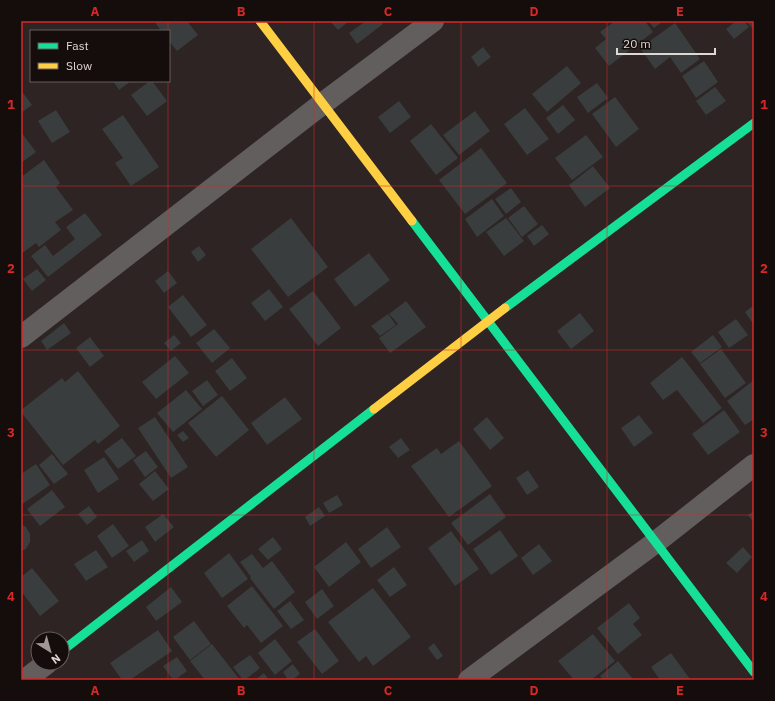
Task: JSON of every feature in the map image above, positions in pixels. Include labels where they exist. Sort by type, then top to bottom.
[{"type":"street","points":[[260,21],[754,672]]},
{"type":"street","points":[[21,337],[322,104],[433,21]]},
{"type":"street","points":[[70,646],[488,321],[754,123]]},
{"type":"street","points":[[469,680],[656,542],[754,465]]},
{"type":"building","points":[[154,21],[187,21],[198,35],[177,51],[170,42],[170,30],[160,30]]},
{"type":"building","points":[[330,21],[349,21],[338,30]]},
{"type":"building","points":[[366,21],[381,21],[383,24],[357,44],[349,33]]},
{"type":"building","points":[[615,21],[645,21],[653,32],[609,66],[595,48],[606,39],[600,32]]},
{"type":"building","points":[[648,21],[663,21],[654,28]]},
{"type":"building","points":[[736,21],[744,21],[749,27],[734,39],[726,29]]},
{"type":"building","points":[[746,21],[754,21],[753,29]]},
{"type":"building","points":[[675,23],[700,59],[681,73],[670,57],[655,69],[640,48]]},
{"type":"building","points":[[483,47],[491,57],[478,67],[471,57]]},
{"type":"building","points":[[704,61],[718,82],[696,98],[682,76]]},
{"type":"building","points":[[567,66],[581,83],[547,112],[532,94]]},
{"type":"building","points":[[114,82],[130,82],[119,90]]},
{"type":"building","points":[[149,82],[153,82],[167,101],[147,116],[131,95]]},
{"type":"building","points":[[597,83],[608,98],[588,113],[577,97]]},
{"type":"building","points":[[715,87],[726,101],[706,115],[696,101]]},
{"type":"building","points":[[21,90],[32,105],[21,113]]},
{"type":"building","points":[[615,97],[639,129],[616,147],[592,114]]},
{"type":"building","points":[[399,101],[411,117],[390,133],[378,117]]},
{"type":"building","points":[[563,105],[575,120],[558,134],[546,118]]},
{"type":"building","points":[[525,108],[549,139],[527,155],[504,124]]},
{"type":"building","points":[[56,110],[70,132],[52,143],[38,121]]},
{"type":"building","points":[[475,111],[490,131],[459,155],[443,135]]},
{"type":"building","points":[[123,115],[159,167],[131,186],[115,163],[123,158],[102,129]]},
{"type":"building","points":[[431,124],[458,158],[436,175],[410,141]]},
{"type":"building","points":[[21,132],[36,152],[21,163]]},
{"type":"building","points":[[586,135],[603,157],[572,180],[555,158]]},
{"type":"building","points":[[481,148],[507,183],[465,214],[439,180]]},
{"type":"building","points":[[44,160],[60,183],[56,187],[73,210],[55,222],[61,230],[39,247],[36,243],[21,254],[21,177]]},
{"type":"building","points":[[593,166],[610,188],[585,207],[569,185]]},
{"type":"building","points":[[511,188],[521,202],[506,214],[495,199]]},
{"type":"building","points":[[492,199],[504,216],[477,237],[465,219]]},
{"type":"building","points":[[524,206],[538,224],[522,237],[508,218]]},
{"type":"building","points":[[85,213],[102,235],[48,277],[31,256],[45,245],[53,256],[75,239],[66,227]]},
{"type":"building","points":[[291,218],[328,267],[288,297],[251,249]]},
{"type":"building","points":[[506,218],[524,241],[504,256],[486,232]]},
{"type":"building","points":[[542,225],[549,234],[534,246],[527,236]]},
{"type":"building","points":[[199,246],[206,255],[198,262],[191,252]]},
{"type":"building","points":[[369,253],[390,280],[355,307],[334,279]]},
{"type":"building","points":[[37,269],[46,280],[32,291],[23,279]]},
{"type":"building","points":[[168,271],[177,283],[164,293],[155,281]]},
{"type":"building","points":[[269,289],[283,307],[265,321],[251,303]]},
{"type":"building","points":[[313,291],[341,328],[318,346],[289,309]]},
{"type":"building","points":[[183,295],[207,325],[191,337],[168,307]]},
{"type":"building","points":[[406,301],[426,327],[390,353],[379,338],[398,324],[389,314]]},
{"type":"building","points":[[754,305],[754,325],[745,312]]},
{"type":"building","points":[[580,313],[594,331],[571,349],[557,331]]},
{"type":"building","points":[[388,314],[396,325],[380,336],[371,326]]},
{"type":"building","points":[[736,319],[748,335],[729,348],[718,332]]},
{"type":"building","points":[[64,323],[71,333],[47,350],[41,341]]},
{"type":"building","points":[[214,329],[230,348],[212,363],[196,343]]},
{"type":"building","points":[[174,335],[181,343],[171,351],[164,343]]},
{"type":"building","points":[[713,335],[722,347],[700,363],[691,352]]},
{"type":"building","points":[[90,337],[104,356],[90,367],[76,348]]},
{"type":"building","points":[[721,349],[746,383],[725,398],[700,364]]},
{"type":"building","points":[[175,356],[189,373],[156,399],[142,382]]},
{"type":"building","points":[[682,357],[722,408],[703,423],[677,390],[663,400],[650,383]]},
{"type":"building","points":[[232,358],[247,378],[230,391],[215,371]]},
{"type":"building","points":[[78,371],[120,426],[98,444],[95,440],[63,465],[21,412],[21,410],[62,378],[65,382]]},
{"type":"building","points":[[207,380],[218,395],[203,406],[192,391]]},
{"type":"building","points":[[754,380],[754,419],[745,425],[727,401]]},
{"type":"building","points":[[186,390],[202,409],[173,432],[157,413]]},
{"type":"building","points":[[222,396],[249,430],[216,457],[188,423]]},
{"type":"building","points":[[285,397],[302,419],[267,445],[251,423]]},
{"type":"building","points":[[724,410],[740,432],[708,455],[692,434]]},
{"type":"building","points":[[639,415],[653,433],[634,447],[621,428]]},
{"type":"building","points":[[155,417],[188,467],[171,478],[138,428]]},
{"type":"building","points":[[487,417],[504,438],[490,450],[473,429]]},
{"type":"building","points":[[183,431],[189,438],[183,442],[177,435]]},
{"type":"building","points":[[122,438],[136,456],[118,469],[104,451]]},
{"type":"building","points":[[401,438],[410,450],[398,458],[389,447]]},
{"type":"building","points":[[459,441],[492,486],[449,517],[411,466],[437,448],[441,454]]},
{"type":"building","points":[[146,451],[158,467],[145,477],[133,460]]},
{"type":"building","points":[[52,454],[68,474],[54,484],[39,465]]},
{"type":"building","points":[[104,457],[119,479],[98,493],[84,470]]},
{"type":"building","points":[[36,464],[50,485],[21,505],[21,474]]},
{"type":"building","points":[[528,470],[539,487],[527,495],[516,478]]},
{"type":"building","points":[[155,471],[169,489],[153,501],[139,484]]},
{"type":"building","points":[[52,490],[65,507],[40,526],[27,509]]},
{"type":"building","points":[[490,494],[506,517],[468,545],[451,523]]},
{"type":"building","points":[[337,495],[343,505],[329,513],[323,503]]},
{"type":"building","points":[[89,506],[97,517],[87,525],[78,514]]},
{"type":"building","points":[[319,507],[325,516],[310,526],[305,517]]},
{"type":"building","points":[[754,511],[754,523],[748,515]]},
{"type":"building","points":[[163,514],[174,527],[155,542],[145,527]]},
{"type":"building","points":[[21,524],[26,527],[30,534],[30,542],[26,549],[21,551]]},
{"type":"building","points":[[113,524],[129,546],[112,558],[97,536]]},
{"type":"building","points":[[387,527],[401,547],[371,568],[358,549]]},
{"type":"building","points":[[500,530],[518,556],[491,575],[473,549]]},
{"type":"building","points":[[451,531],[479,569],[455,586],[428,548]]},
{"type":"building","points":[[273,537],[282,549],[268,560],[258,549]]},
{"type":"building","points":[[142,540],[149,551],[134,562],[126,551]]},
{"type":"building","points":[[346,542],[361,562],[329,587],[314,567]]},
{"type":"building","points":[[539,544],[552,561],[533,575],[521,558]]},
{"type":"building","points":[[743,547],[752,557],[737,573],[726,563]]},
{"type":"building","points":[[96,550],[108,567],[86,581],[74,564]]},
{"type":"building","points":[[229,553],[248,579],[222,598],[204,573]]},
{"type":"building","points":[[252,554],[263,568],[272,561],[295,592],[274,609],[250,578],[251,577],[240,562]]},
{"type":"building","points":[[394,567],[407,585],[390,597],[377,580]]},
{"type":"building","points":[[32,568],[59,601],[40,616],[21,591],[21,577]]},
{"type":"building","points":[[252,586],[283,626],[261,643],[247,625],[244,628],[227,606]]},
{"type":"building","points":[[171,587],[182,602],[156,621],[146,607]]},
{"type":"building","points":[[373,588],[411,637],[373,666],[366,656],[359,662],[328,622]]},
{"type":"building","points":[[322,589],[334,606],[317,619],[305,602]]},
{"type":"building","points":[[290,601],[304,620],[291,629],[277,611]]},
{"type":"building","points":[[629,603],[640,618],[633,624],[642,635],[618,654],[597,628]]},
{"type":"building","points":[[194,621],[211,644],[190,660],[173,637]]},
{"type":"building","points":[[315,629],[339,661],[322,674],[297,642]]},
{"type":"building","points":[[158,630],[172,651],[130,680],[122,680],[110,663]]},
{"type":"building","points":[[593,634],[615,661],[591,680],[574,680],[558,661]]},
{"type":"building","points":[[275,639],[292,661],[275,675],[258,653]]},
{"type":"building","points":[[434,643],[443,656],[437,660],[428,648]]},
{"type":"building","points":[[212,644],[240,680],[205,680],[190,661]]},
{"type":"building","points":[[671,653],[690,679],[689,680],[660,680],[651,667]]},
{"type":"building","points":[[250,655],[260,668],[243,680],[233,667]]},
{"type":"building","points":[[177,657],[187,671],[173,680],[163,666]]},
{"type":"building","points":[[618,661],[632,678],[630,680],[603,680],[600,676]]},
{"type":"building","points":[[293,664],[300,674],[292,680],[288,680],[283,672]]},
{"type":"building","points":[[264,673],[269,680],[255,680]]},
{"type":"traffic: fast","points":[[505,308],[754,123]]},
{"type":"traffic: fast","points":[[412,221],[754,672]]},
{"type":"traffic: fast","points":[[70,645],[374,409]]},
{"type":"traffic: slow","points":[[260,21],[412,221]]},
{"type":"traffic: slow","points":[[374,409],[505,308]]}]
